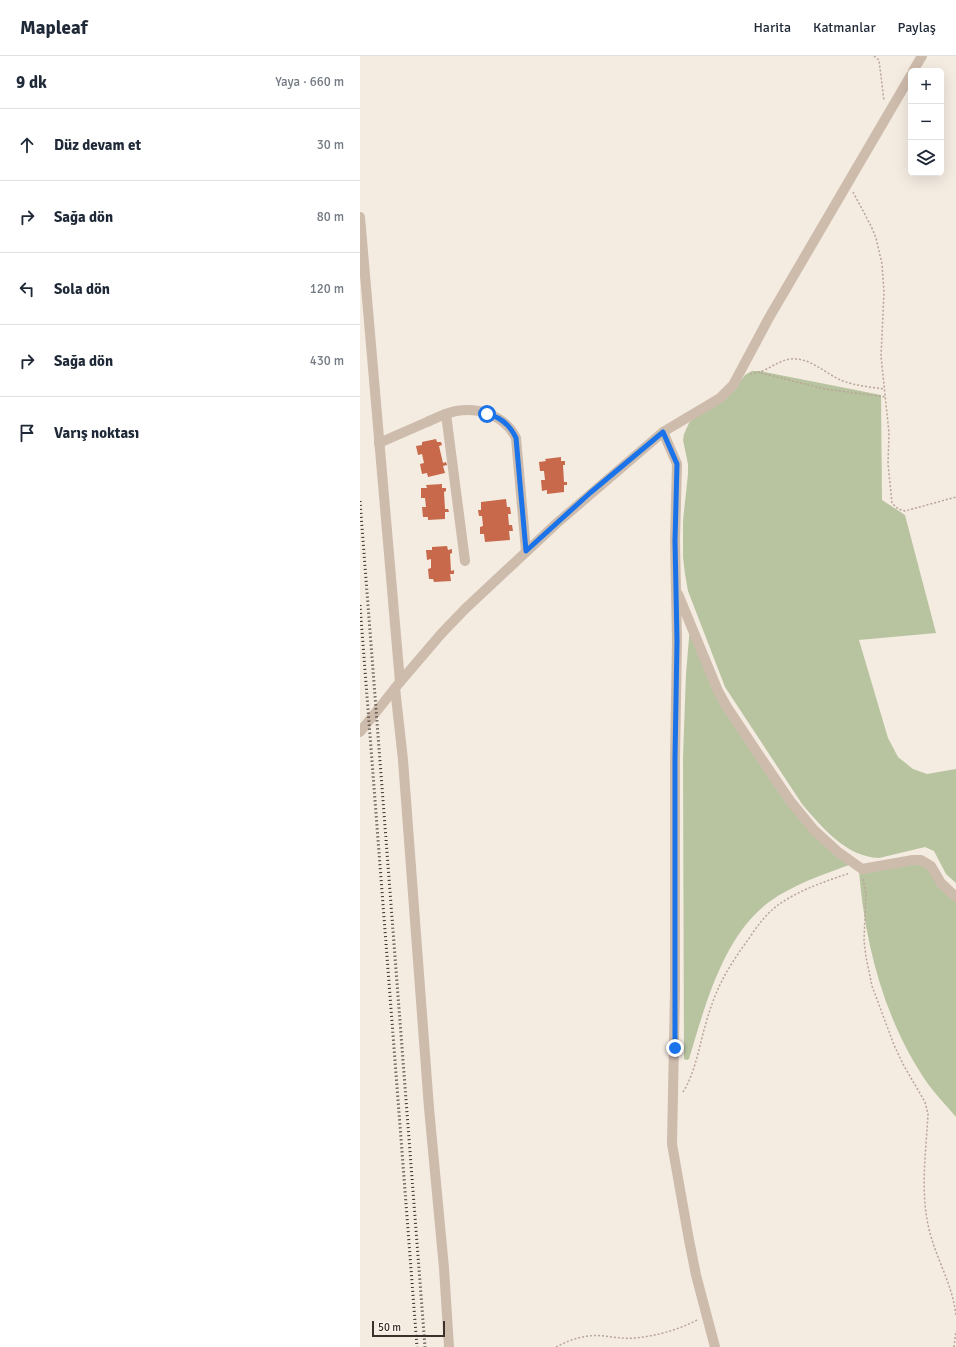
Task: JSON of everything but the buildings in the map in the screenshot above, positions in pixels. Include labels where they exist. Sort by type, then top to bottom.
[{"type":"street","points":[[915,68],[922,56]]},
{"type":"street","points":[[360,732],[397,685],[460,614],[526,551],[590,493],[663,432],[720,398],[736,380],[770,316],[908,80]]},
{"type":"street","points":[[360,217],[379,443],[429,1108],[444,1268],[449,1347]]},
{"type":"street","points":[[379,443],[446,414],[464,410],[480,411],[499,418],[513,432],[516,438],[526,551]]},
{"type":"street","points":[[446,414],[465,561]]},
{"type":"street","points":[[663,432],[677,464],[675,541],[677,591],[674,846],[675,990],[672,1144],[689,1240],[706,1314],[716,1347]]},
{"type":"street","points":[[677,591],[718,691],[759,756],[791,802],[814,830],[837,851],[862,869],[913,860],[921,860],[932,866],[941,883],[956,897]]},
{"type":"path","points":[[874,56],[879,60],[887,117]]},
{"type":"path","points":[[848,184],[871,226],[880,251],[882,264],[884,292],[881,356],[889,433],[888,479],[892,503],[898,509],[905,511],[956,497]]},
{"type":"path","points":[[885,389],[849,382],[831,375],[810,362],[797,360],[785,361],[760,372],[825,390],[886,398]]},
{"type":"path","points":[[683,1092],[693,1072],[706,1023],[720,982],[731,962],[764,917],[779,904],[823,882],[862,869],[866,894],[864,940],[869,974],[876,998],[894,1045],[927,1108],[928,1114],[924,1184],[926,1212],[932,1242],[952,1294],[956,1316]]},
{"type":"path","points":[[556,1347],[573,1339],[583,1337],[635,1338],[659,1334],[683,1326],[706,1314]]},
{"type":"path","points":[[954,1347],[956,1331]]},
{"type":"green space","points":[[752,371],[760,371],[881,395],[882,500],[905,515],[936,633],[859,640],[888,738],[898,757],[913,769],[927,774],[956,769],[956,883],[946,874],[934,851],[925,847],[879,858],[867,856],[845,847],[826,831],[802,804],[725,687],[688,591],[685,574],[683,557],[683,521],[688,464],[683,440],[689,423],[693,418],[733,391],[745,375]]},
{"type":"green space","points":[[690,626],[718,691],[793,806],[852,864],[809,880],[789,890],[769,902],[753,916],[739,933],[718,973],[709,995],[689,1059],[687,1060],[684,1059],[683,757],[686,674]]},
{"type":"green space","points":[[923,863],[956,900],[956,1117],[928,1084],[900,1035],[889,1009],[872,955],[862,899],[859,871]]},
{"type":"railway","points":[[360,501],[425,1347]]},
{"type":"railway","points":[[360,605],[417,1347]]},
{"type":"route","points":[[487,414],[499,418],[509,426],[516,438],[526,551],[590,493],[663,432],[677,464],[675,541],[677,591],[674,846],[675,1048]]}]
